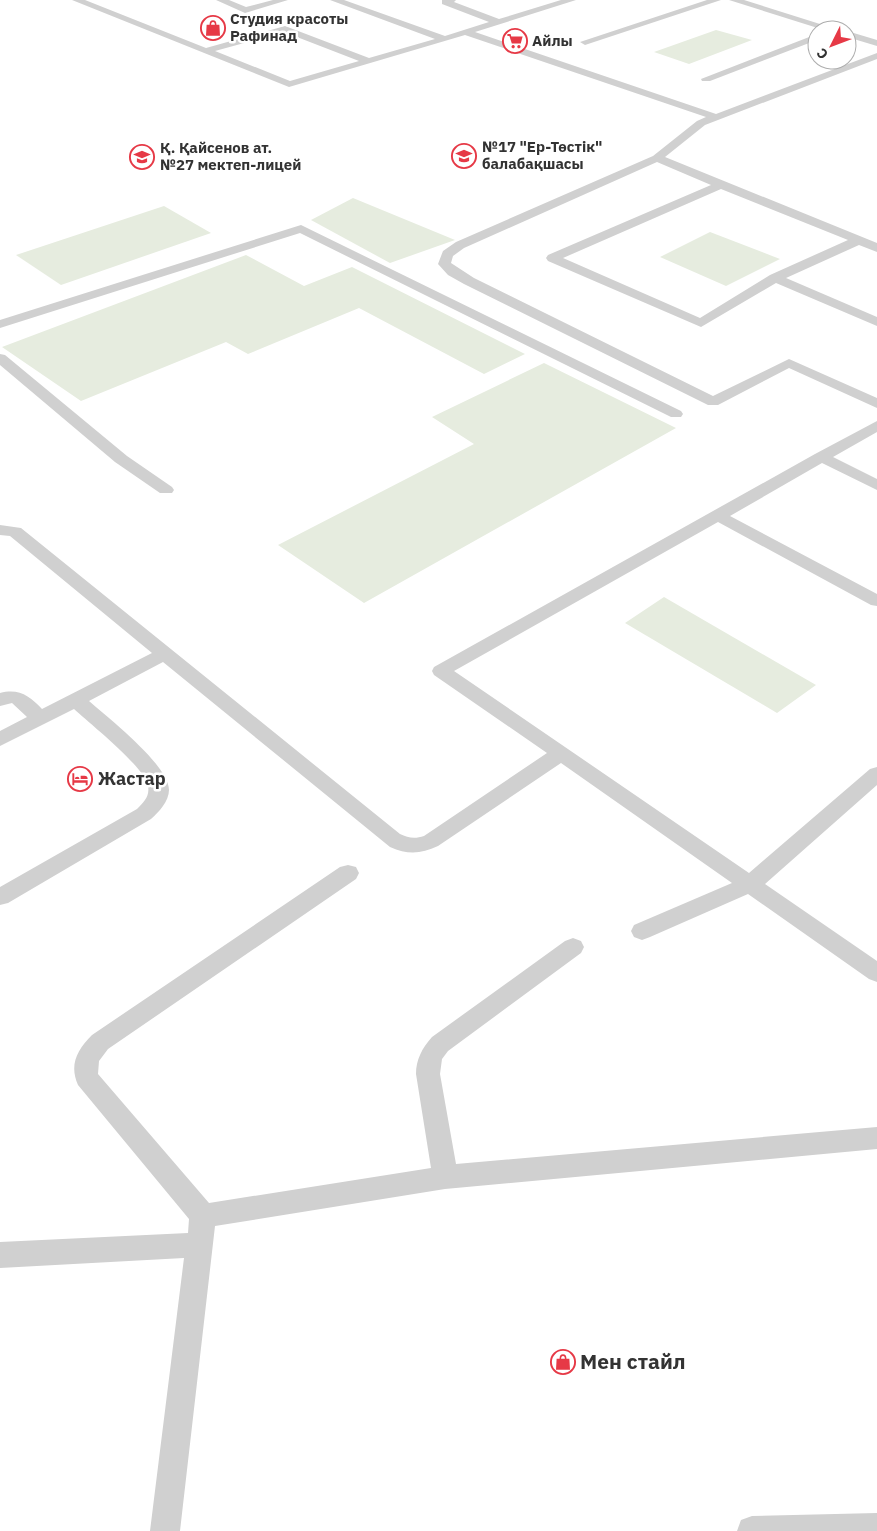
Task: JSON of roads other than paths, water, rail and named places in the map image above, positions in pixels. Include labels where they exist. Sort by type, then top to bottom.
[{"type":"lane","points":[[77,0],[289,84],[571,0]]},
{"type":"lane","points":[[221,0],[246,10],[283,0]]},
{"type":"lane","points":[[335,0],[444,39]]},
{"type":"lane","points":[[585,42],[716,0]]},
{"type":"lane","points":[[734,0],[807,22]]},
{"type":"lane","points":[[445,1],[499,22]]},
{"type":"lane","points":[[206,51],[285,28],[368,61]]},
{"type":"lane","points":[[464,32],[715,117]]},
{"type":"lane","points":[[857,37],[877,43]]},
{"type":"lane","points":[[706,79],[807,41]]},
{"type":"lane","points":[[877,56],[701,123],[657,158],[460,245],[447,254],[444,264],[453,272],[469,281],[713,402],[790,363],[877,404]]},
{"type":"lane","points":[[657,158],[877,248]]},
{"type":"lane","points":[[721,185],[552,258],[700,323],[775,278],[859,240]]},
{"type":"lane","points":[[0,324],[301,229],[676,414]]},
{"type":"lane","points":[[775,278],[877,322]]},
{"type":"lane","points":[[0,358],[121,459],[166,490]]},
{"type":"lane","points":[[877,426],[441,671],[877,973]]},
{"type":"lane","points":[[821,457],[877,485]]},
{"type":"lane","points":[[718,516],[877,601]]},
{"type":"lane","points":[[0,530],[15,532],[393,839],[404,845],[417,846],[431,842],[562,753]]},
{"type":"lane","points":[[0,739],[164,654]]},
{"type":"lane","points":[[0,700],[11,695],[18,697],[40,718]]},
{"type":"lane","points":[[0,897],[144,814],[154,804],[158,794],[159,785],[146,764],[76,700]]},
{"type":"lane","points":[[642,931],[751,884],[877,774]]},
{"type":"lane","points":[[165,1531],[203,1216],[87,1078],[84,1069],[85,1060],[100,1042],[348,873]]},
{"type":"lane","points":[[445,1177],[428,1074],[428,1062],[432,1052],[440,1044],[573,947]]},
{"type":"lane","points":[[203,1216],[445,1177],[877,1138]]},
{"type":"lane","points":[[0,1255],[199,1245]]},
{"type":"lane","points":[[752,1531],[877,1528]]},
{"type":"place","name":"Студия красоты Рафинад","points":[[213,28]]},
{"type":"place","name":"Айлы","points":[[515,41]]},
{"type":"place","name":"№17 \"Ер-Төстік\" балабақшасы","points":[[464,156]]},
{"type":"place","name":"Қ. Қайсенов ат. №27 мектеп-лицей","points":[[142,157]]},
{"type":"place","name":"Жастар","points":[[80,779]]},
{"type":"place","name":"Мен стайл","points":[[563,1362]]}]
